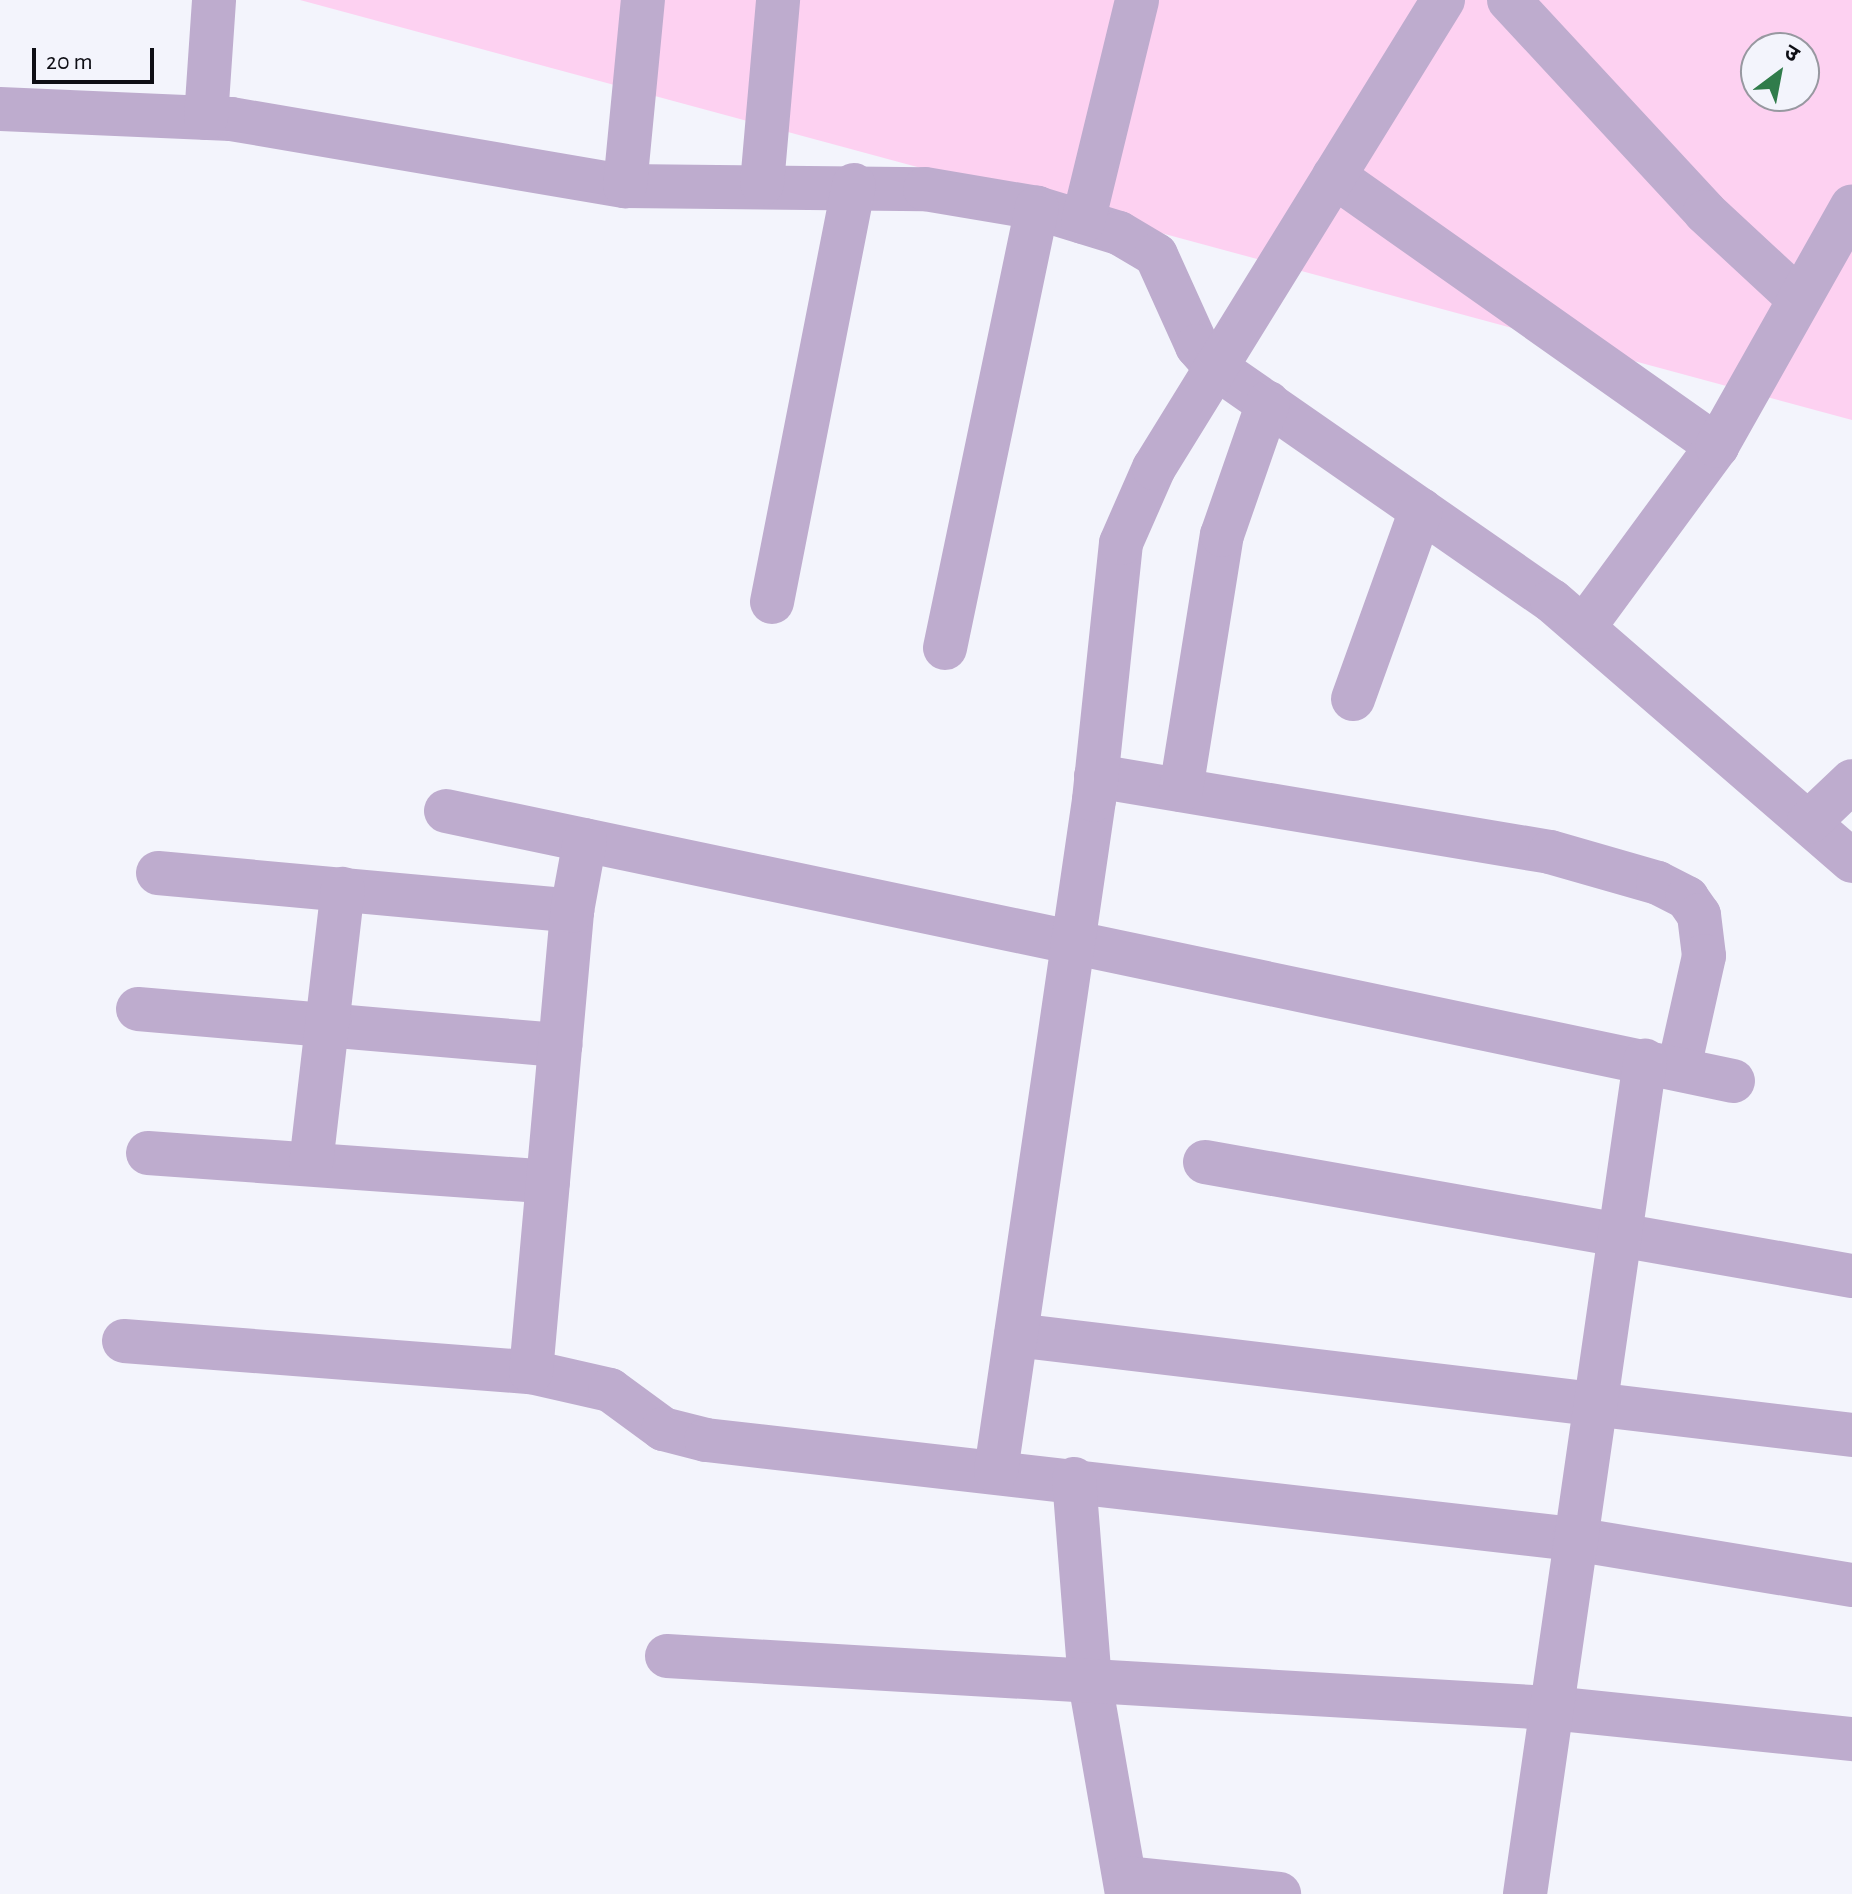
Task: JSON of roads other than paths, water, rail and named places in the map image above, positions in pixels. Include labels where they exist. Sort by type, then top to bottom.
[{"type":"street","points":[[206,118],[214,0]]},
{"type":"street","points":[[625,186],[643,0]]},
{"type":"street","points":[[762,184],[778,0]]},
{"type":"street","points":[[1083,222],[1137,0]]},
{"type":"street","points":[[996,1471],[1096,776],[1121,543],[1154,468],[1443,0]]},
{"type":"street","points":[[1509,0],[1705,212],[1799,299]]},
{"type":"street","points":[[0,109],[206,118],[384,142],[541,177],[625,186],[762,184],[925,189],[1037,208],[1119,233],[1156,255],[1197,346],[1215,367],[1584,627],[1852,861]]},
{"type":"street","points":[[1334,176],[1717,446]]},
{"type":"street","points":[[772,602],[854,185]]},
{"type":"street","points":[[1584,627],[1717,446],[1852,206]]},
{"type":"street","points":[[945,648],[1037,208]]},
{"type":"street","points":[[1181,790],[1222,535],[1268,403]]},
{"type":"street","points":[[1353,699],[1421,510]]},
{"type":"street","points":[[1096,776],[1550,852],[1658,883],[1687,898],[1699,915],[1704,956],[1662,1065],[1624,1234],[1594,1401],[1525,1894]]},
{"type":"street","points":[[1809,822],[1852,781]]},
{"type":"street","points":[[446,811],[1733,1081]]},
{"type":"street","points":[[531,1372],[572,911],[585,840]]},
{"type":"street","points":[[158,873],[572,911]]},
{"type":"street","points":[[311,1164],[343,889]]},
{"type":"street","points":[[138,1009],[560,1045]]},
{"type":"street","points":[[148,1153],[548,1182]]},
{"type":"street","points":[[1205,1162],[1852,1276]]},
{"type":"street","points":[[1016,1335],[1594,1401],[1852,1435]]},
{"type":"street","points":[[124,1341],[531,1372],[610,1390],[663,1429],[706,1440],[1074,1479],[1574,1539],[1852,1585]]},
{"type":"street","points":[[1074,1479],[1090,1682],[1126,1886],[1279,1894]]},
{"type":"street","points":[[667,1656],[1551,1708],[1852,1739]]}]
